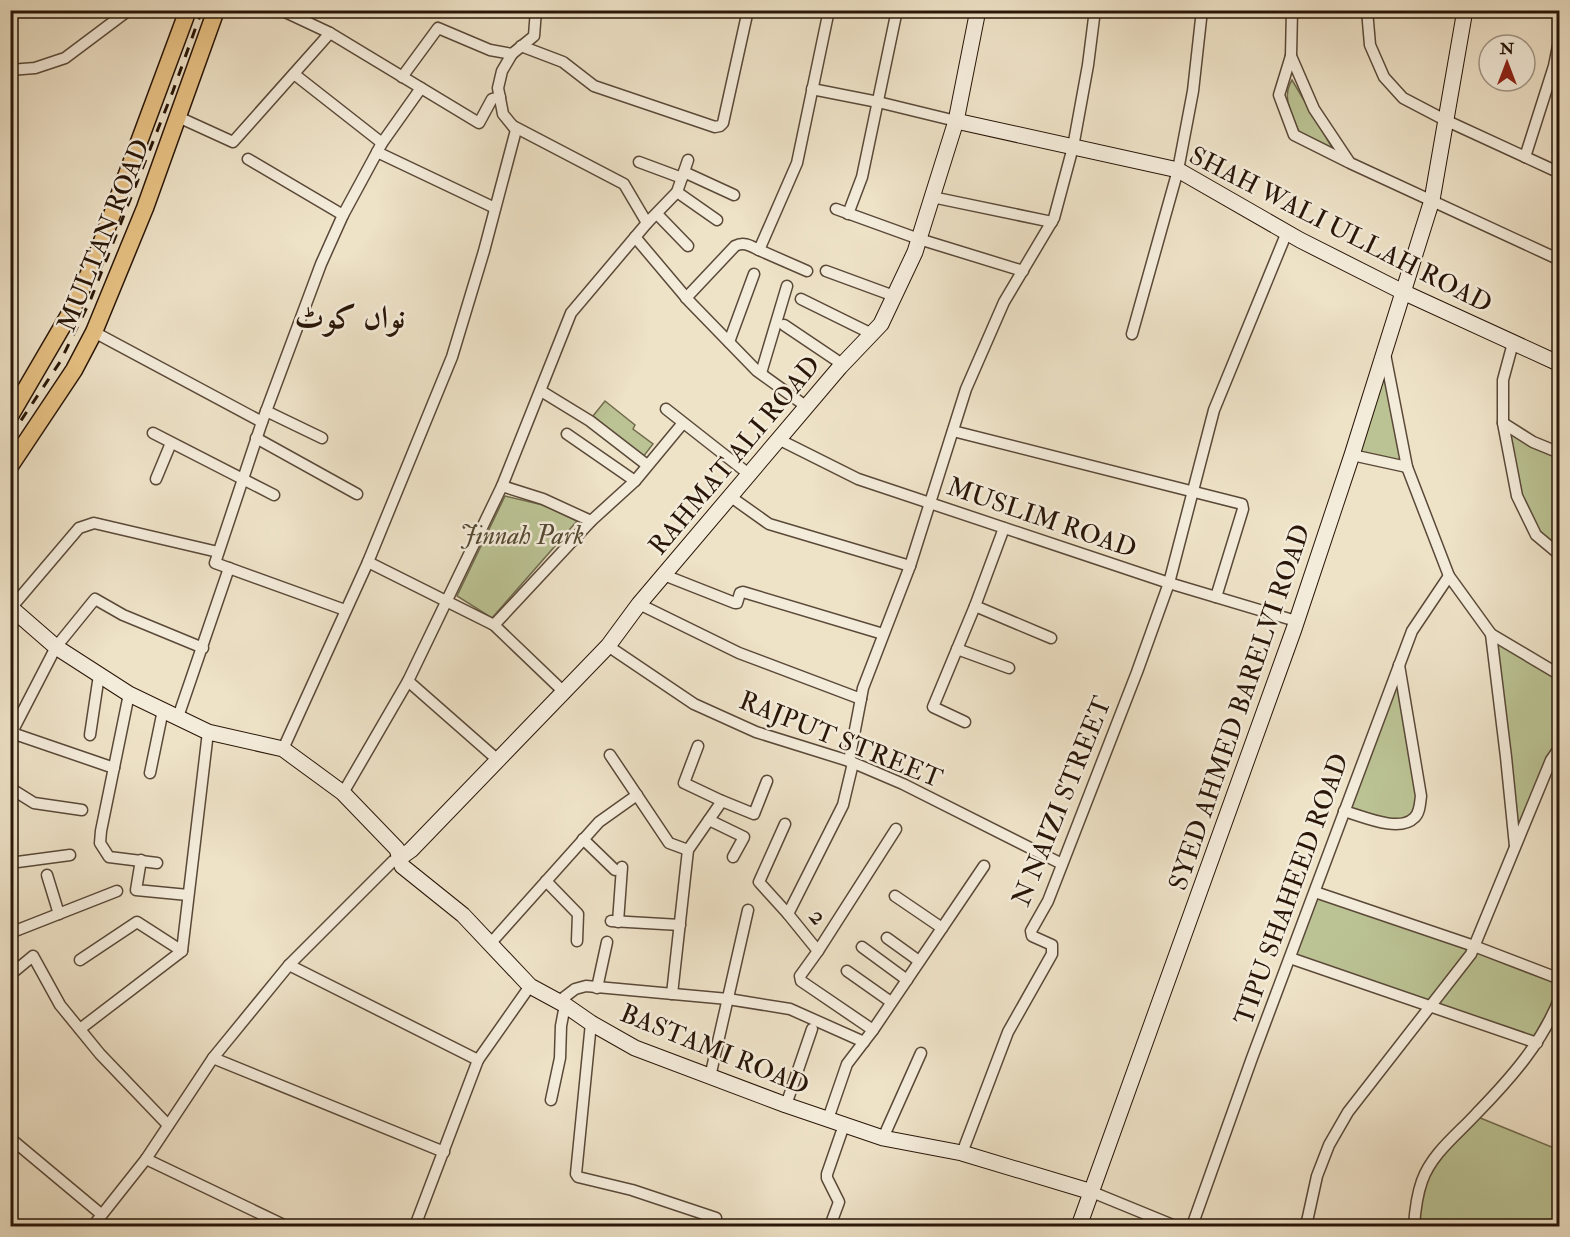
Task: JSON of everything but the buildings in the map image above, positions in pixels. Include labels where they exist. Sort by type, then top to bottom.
[{"type":"main road","name":"MULTAN ROAD","points":[[10,416],[69,315],[94,263],[188,10]]},
{"type":"main road","name":"MULTAN ROAD","points":[[10,466],[16,448],[74,370],[94,332],[145,208],[176,116],[216,10]]},
{"type":"street","points":[[10,70],[35,68],[65,58],[129,10]]},
{"type":"street","points":[[281,10],[330,33],[478,123],[492,99],[500,97]]},
{"type":"street","points":[[283,749],[368,562],[452,357],[516,130],[503,114],[498,88],[502,71],[512,54],[536,32],[536,10]]},
{"type":"street","points":[[521,46],[563,62],[594,86],[715,127],[723,123],[748,10]]},
{"type":"street","points":[[759,250],[797,163],[829,10]]},
{"type":"street","points":[[848,214],[862,177],[897,10]]},
{"type":"street","name":"RAHMAT ALI ROAD","points":[[400,858],[411,850],[499,761],[608,646],[639,604],[842,364],[881,324],[919,239],[956,121],[978,10]]},
{"type":"street","name":"2","points":[[873,1030],[801,981],[800,976],[818,951],[788,914],[843,805],[861,699],[883,634],[910,566],[966,389],[1004,302],[1052,222],[1073,147],[1095,10]]},
{"type":"street","points":[[1132,334],[1178,170],[1193,92],[1202,10]]},
{"type":"street","points":[[1292,10],[1291,56],[1279,95],[1294,135],[1560,260]]},
{"type":"street","points":[[1367,10],[1370,45],[1384,77],[1403,98],[1560,173]]},
{"type":"street","name":"SYED AHMED BARELVI ROAD","points":[[1079,1227],[1296,621],[1352,455],[1432,200],[1465,10]]},
{"type":"street","points":[[402,77],[438,28],[490,50],[512,54]]},
{"type":"street","points":[[176,116],[233,142],[330,33]]},
{"type":"street","points":[[1525,157],[1557,67],[1560,36]]},
{"type":"street","points":[[1291,56],[1314,109],[1350,163]]},
{"type":"street","points":[[294,74],[379,147],[495,208]]},
{"type":"street","points":[[345,610],[215,563],[256,438],[321,264],[343,214],[379,147],[421,88]]},
{"type":"street","points":[[812,89],[956,121]]},
{"type":"street","name":"SHAH WALI ULLAH ROAD","points":[[956,121],[1178,170],[1287,232],[1403,292],[1560,364]]},
{"type":"street","points":[[513,126],[624,184],[647,223]]},
{"type":"street","points":[[248,159],[343,214]]},
{"type":"street","points":[[343,793],[408,681],[447,602],[502,486],[571,314],[647,223],[677,192],[688,160]]},
{"type":"street","points":[[639,162],[683,175],[734,195]]},
{"type":"street","points":[[677,192],[717,219]]},
{"type":"street","points":[[932,197],[1052,222]]},
{"type":"street","points":[[836,209],[919,239],[1023,271]]},
{"type":"street","points":[[657,214],[688,246]]},
{"type":"street","name":"N NAIZI STREET","points":[[962,1154],[1008,1032],[1052,954],[1052,945],[1032,936],[1031,931],[1048,901],[1137,672],[1169,583],[1214,410],[1287,232]]},
{"type":"street","points":[[635,237],[686,298],[729,342],[761,373],[807,407]]},
{"type":"street","points":[[686,298],[740,243],[807,271]]},
{"type":"street","points":[[826,271],[894,296]]},
{"type":"street","points":[[729,342],[754,274]]},
{"type":"street","points":[[761,373],[787,286]]},
{"type":"street","points":[[801,299],[872,334]]},
{"type":"street","points":[[784,325],[842,364]]},
{"type":"street","points":[[94,332],[264,417],[322,438]]},
{"type":"street","points":[[1513,343],[1503,380],[1503,423],[1517,496],[1536,535],[1560,555]]},
{"type":"street","points":[[1384,349],[1407,467],[1449,576],[1491,634],[1560,675]]},
{"type":"street","points":[[541,391],[590,421],[647,465]]},
{"type":"street","points":[[666,409],[750,475]]},
{"type":"street","points":[[494,625],[591,521],[635,482],[683,423]]},
{"type":"street","points":[[1503,423],[1533,442],[1560,453]]},
{"type":"street","points":[[953,431],[1243,506],[1216,597]]},
{"type":"street","points":[[153,433],[274,495]]},
{"type":"street","points":[[567,434],[635,482]]},
{"type":"street","points":[[256,438],[357,494]]},
{"type":"street","name":"MUSLIM ROAD","points":[[780,440],[858,479],[1169,583],[1296,621]]},
{"type":"street","points":[[156,479],[171,443]]},
{"type":"street","points":[[1352,455],[1407,467]]},
{"type":"street","points":[[502,486],[543,499],[591,521]]},
{"type":"street","points":[[731,497],[769,524],[910,566]]},
{"type":"street","points":[[13,614],[80,528],[94,523],[218,552]]},
{"type":"street","points":[[964,722],[933,707],[975,606],[1004,528]]},
{"type":"street","points":[[368,562],[494,625],[565,693]]},
{"type":"street","points":[[178,717],[229,568]]},
{"type":"street","points":[[664,575],[737,603],[740,593],[744,591],[883,634]]},
{"type":"street","name":"TIPU SHAHEED ROAD","points":[[1192,1227],[1412,631],[1449,576]]},
{"type":"street","points":[[114,768],[11,735],[56,647],[95,599],[123,615],[203,648]]},
{"type":"street","points":[[639,604],[739,653],[861,699]]},
{"type":"street","points":[[975,606],[1051,638]]},
{"type":"street","name":"BASTAMI ROAD","points":[[13,614],[56,647],[129,694],[208,732],[283,749],[343,793],[397,849],[402,866],[463,915],[530,986],[635,1048],[786,1105],[883,1138],[962,1154],[1092,1192],[1175,1227]]},
{"type":"street","points":[[1491,634],[1515,850]]},
{"type":"street","name":"RAJPUT STREET","points":[[608,646],[694,704],[756,732],[851,762],[903,784],[1062,864]]},
{"type":"street","points":[[957,649],[1009,668]]},
{"type":"street","points":[[1344,811],[1401,825],[1413,820],[1418,812],[1421,796],[1399,664]]},
{"type":"street","points":[[90,735],[99,675]]},
{"type":"street","points":[[408,681],[499,761]]},
{"type":"street","points":[[129,694],[100,843],[110,857],[157,862]]},
{"type":"street","points":[[150,773],[163,710]]},
{"type":"street","points":[[10,712],[21,718]]},
{"type":"street","points":[[80,1029],[182,951],[208,732]]},
{"type":"street","points":[[698,746],[684,783],[754,814],[767,781]]},
{"type":"street","points":[[1306,1227],[1317,1176],[1329,1145],[1348,1112],[1471,954],[1551,760],[1560,747]]},
{"type":"street","points":[[610,756],[669,843],[688,850]]},
{"type":"street","points":[[10,788],[34,803],[82,810]]},
{"type":"street","points":[[490,944],[599,822],[637,795]]},
{"type":"street","points":[[672,994],[688,850],[722,801]]},
{"type":"street","points":[[709,819],[744,837],[733,857]]},
{"type":"street","points":[[784,824],[759,882],[788,914]]},
{"type":"street","points":[[818,951],[896,829]]},
{"type":"street","points":[[583,839],[618,868],[615,922],[680,925]]},
{"type":"street","points":[[10,863],[70,855]]},
{"type":"street","points":[[93,1227],[146,1159],[213,1058],[289,965],[393,861],[400,858]]},
{"type":"street","points":[[141,860],[136,890],[188,895]]},
{"type":"street","points":[[828,1119],[847,1064],[873,1030],[984,866]]},
{"type":"street","points":[[47,875],[59,914]]},
{"type":"street","points":[[546,880],[578,914],[578,941]]},
{"type":"street","points":[[10,933],[117,891]]},
{"type":"street","points":[[1315,892],[1474,946],[1560,979]]},
{"type":"street","points":[[895,896],[942,928]]},
{"type":"street","points":[[710,1077],[748,910]]},
{"type":"street","points":[[80,960],[137,922],[182,951]]},
{"type":"street","points":[[887,938],[919,961]]},
{"type":"street","points":[[597,988],[607,942]]},
{"type":"street","points":[[862,947],[906,980]]},
{"type":"street","points":[[10,975],[33,956],[60,1005],[100,1054],[168,1125]]},
{"type":"street","points":[[1290,958],[1537,1043]]},
{"type":"street","points":[[289,965],[478,1060]]},
{"type":"street","points":[[847,971],[891,1002]]},
{"type":"street","points":[[415,1227],[478,1060],[530,986]]},
{"type":"street","points":[[551,1100],[560,1058],[562,1004],[574,989],[586,986],[728,999],[790,1009],[864,1042]]},
{"type":"street","points":[[1414,1227],[1416,1204],[1422,1180],[1430,1167],[1443,1148],[1521,1065],[1537,1043],[1560,997]]},
{"type":"street","points":[[591,1023],[576,1174],[578,1177],[632,1190],[716,1218]]},
{"type":"street","points":[[786,1105],[812,1029]]},
{"type":"street","points":[[883,1138],[921,1053]]},
{"type":"street","points":[[213,1058],[444,1152]]},
{"type":"street","points":[[830,1227],[839,1202],[826,1174],[844,1125]]},
{"type":"street","points":[[10,1138],[101,1214]]},
{"type":"street","points":[[146,1159],[286,1227]]},
{"type":"green space","points":[[1292,80],[1333,149],[1299,132],[1287,93]]},
{"type":"green space","points":[[1384,349],[1407,467],[1352,455]]},
{"type":"green space","points":[[605,401],[635,425],[633,429],[653,444],[643,457],[593,416]]},
{"type":"green space","points":[[1503,423],[1559,453],[1559,555],[1536,535],[1517,496]]},
{"type":"green space","name":"Jinnah Park","points":[[505,496],[543,505],[577,521],[492,618],[457,596]]},
{"type":"green space","points":[[1491,635],[1559,675],[1559,747],[1515,850]]},
{"type":"green space","points":[[1399,664],[1418,812],[1401,825],[1344,811]]},
{"type":"green space","points":[[1315,892],[1559,979],[1559,995],[1531,1043],[1290,958]]},
{"type":"green space","points":[[1473,1115],[1559,1150],[1559,1226],[1413,1226],[1421,1185]]},
{"type":"railway","points":[[10,437],[60,362],[90,301],[173,91],[202,10]]},
{"type":"district","name":"نواں کوٹ","points":[[350,317]]}]
